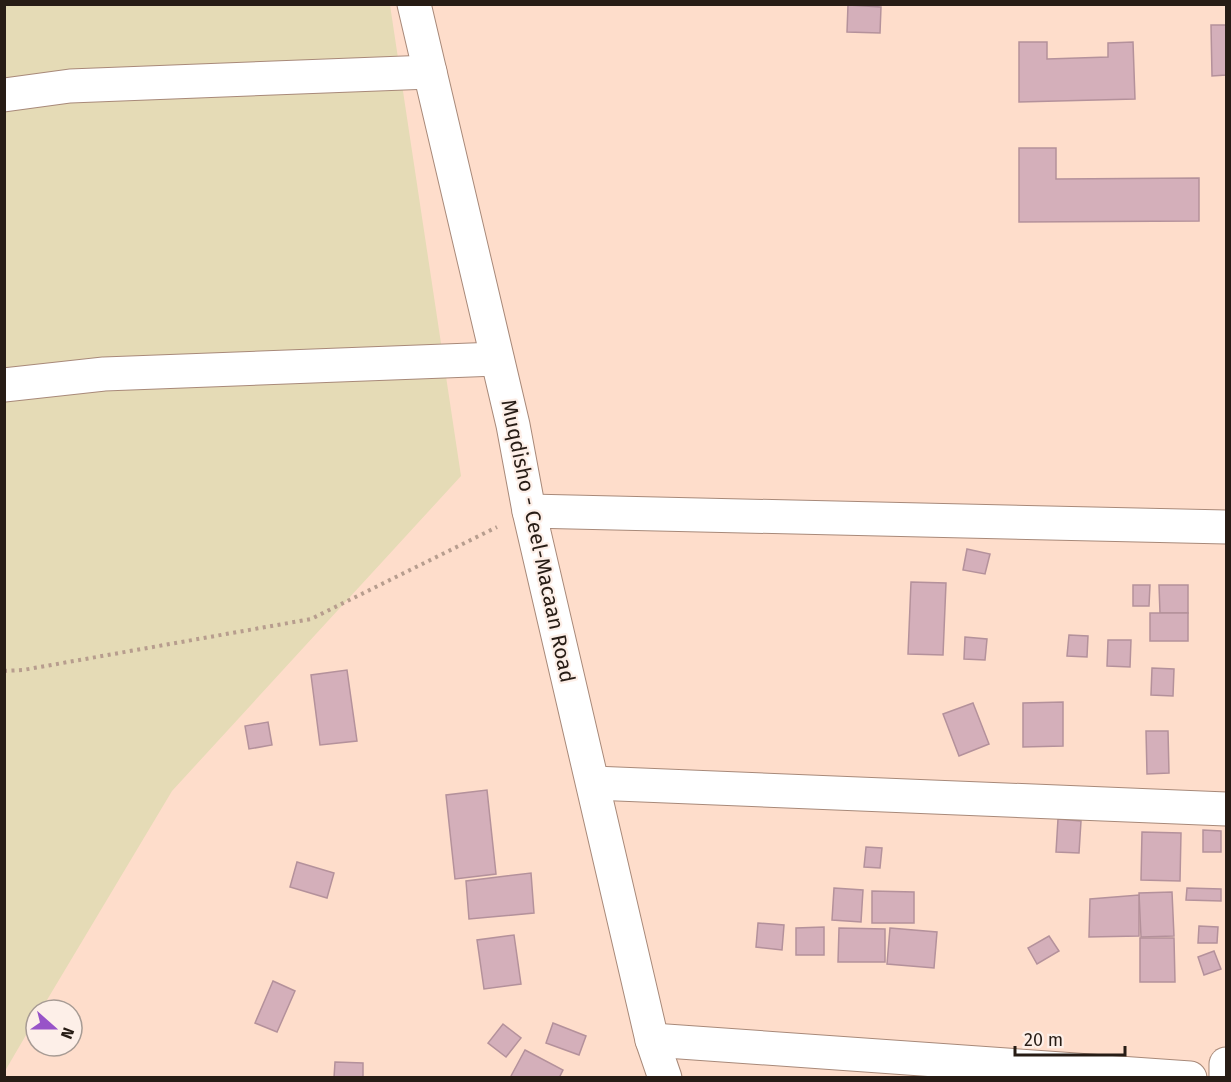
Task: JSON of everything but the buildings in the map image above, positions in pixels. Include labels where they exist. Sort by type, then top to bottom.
[{"type":"street","name":"Muqdisho - Ceel-Macaan Road","points":[[414,4],[513,425],[530,511],[652,1040],[665,1077]]},
{"type":"street","points":[[4,94],[70,86],[430,72]]},
{"type":"street","points":[[4,385],[104,374],[497,359]]},
{"type":"street","points":[[530,511],[1227,527]]},
{"type":"street","points":[[593,783],[1227,809]]},
{"type":"street","points":[[652,1040],[1190,1077]]},
{"type":"street","points":[[1226,1077],[1227,1064]]},
{"type":"path","points":[[4,671],[311,620],[530,511]]},
{"type":"sand","points":[[5,5],[390,5],[461,476],[172,791],[48,998],[24,998],[24,1039],[5,1071]]}]
